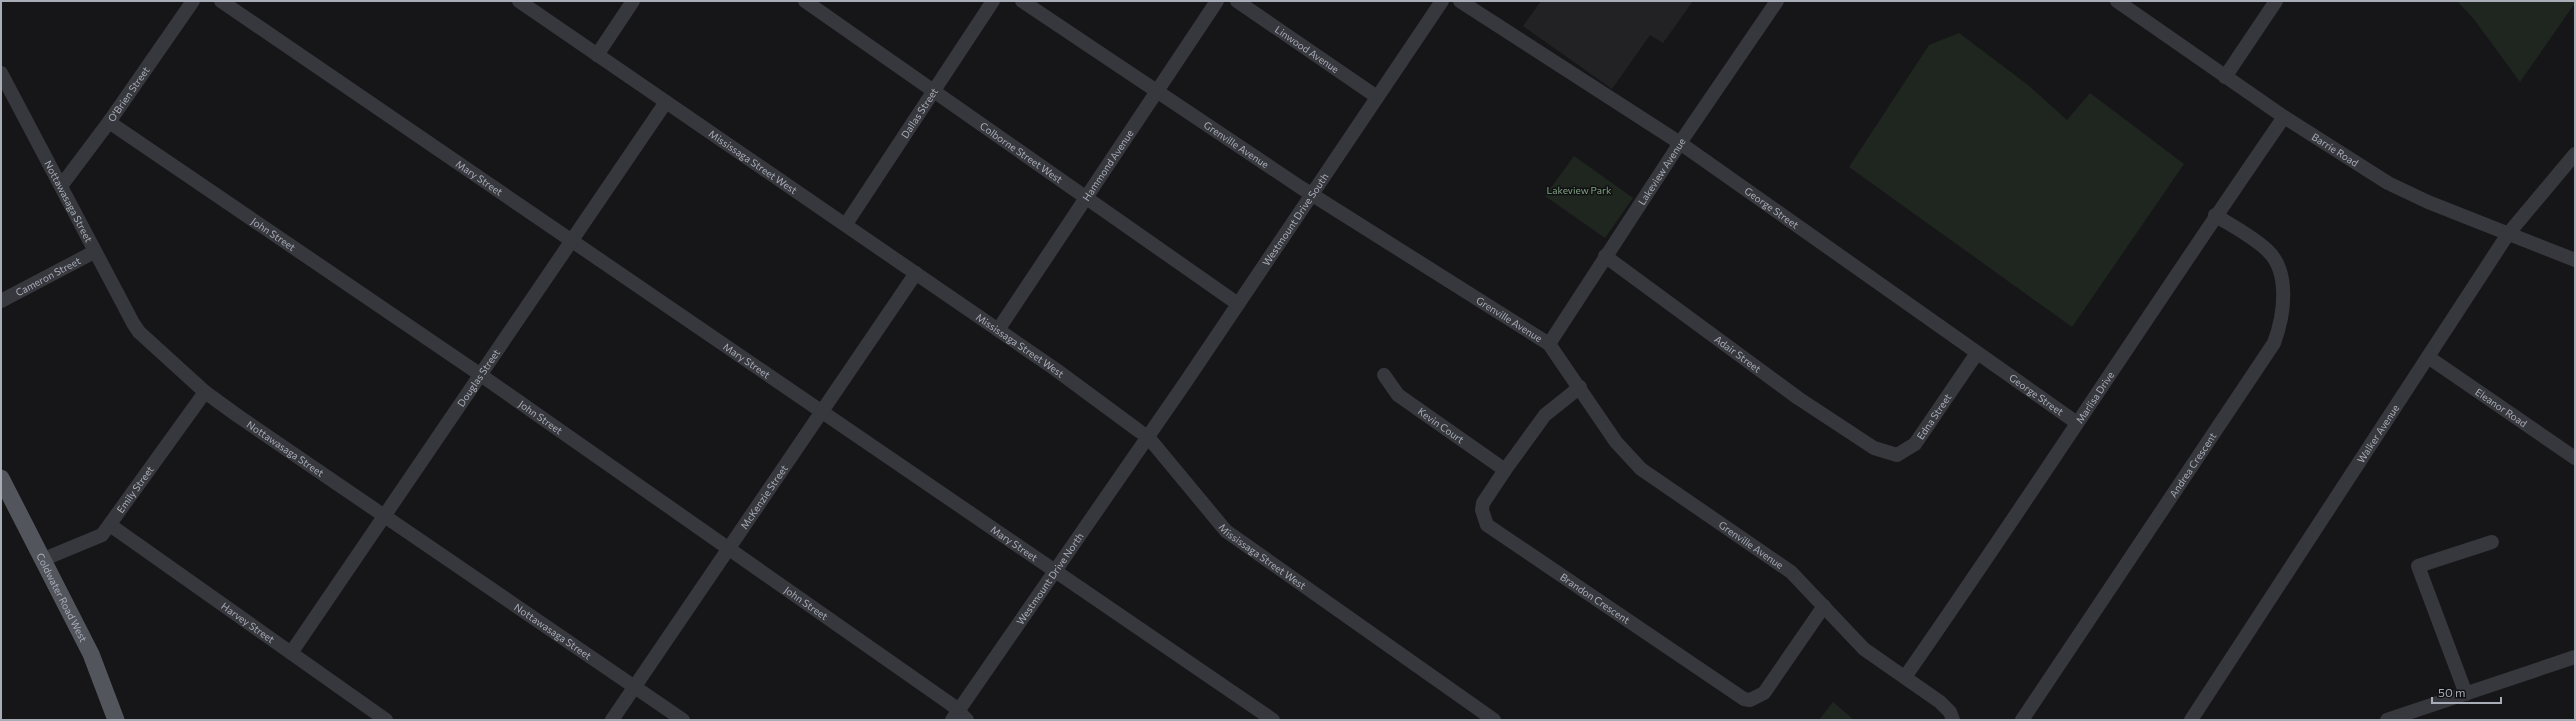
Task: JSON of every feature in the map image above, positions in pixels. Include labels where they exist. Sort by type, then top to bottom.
[{"type":"main road","name":"Coldwater Road West","points":[[1,478],[44,559],[91,654],[116,720]]},
{"type":"street","name":"O'Brien Street","points":[[61,186],[109,122],[192,1]]},
{"type":"street","name":"Mary Street","points":[[221,1],[572,239],[1273,720]]},
{"type":"street","name":"Mississaga Street West","points":[[519,1],[846,224],[1148,437],[1226,531],[1494,720]]},
{"type":"street","points":[[597,55],[633,1]]},
{"type":"street","name":"Colborne Street West","points":[[807,1],[1238,304]]},
{"type":"street","name":"Dallas Street","points":[[846,224],[993,1]]},
{"type":"street","name":"Grenville Avenue","points":[[1022,1],[1311,194],[1549,344],[1580,386],[1616,442],[1641,469],[1791,572],[1864,650],[1905,676],[1945,707],[1953,720]]},
{"type":"street","name":"Hammond Avenue","points":[[998,330],[1087,199],[1156,90],[1217,1]]},
{"type":"street","name":"Linwood Avenue","points":[[1237,1],[1377,97]]},
{"type":"street","name":"Westmount Drive South","points":[[1148,437],[1442,1]]},
{"type":"street","name":"George Street","points":[[1460,1],[1680,142],[2077,423]]},
{"type":"street","name":"Lakeview Avenue","points":[[1549,344],[1680,142],[1777,1]]},
{"type":"street","name":"Barrie Road","points":[[2117,1],[2284,117],[2388,183],[2508,234],[2575,260]]},
{"type":"street","points":[[2225,77],[2276,1]]},
{"type":"street","name":"Nottawasaga Street","points":[[1,72],[94,252],[139,332],[204,392],[683,720]]},
{"type":"street","name":"Douglas Street","points":[[291,653],[666,102]]},
{"type":"street","name":"Marlisa Drive","points":[[1905,676],[1962,596],[2215,215],[2284,117]]},
{"type":"street","name":"John Street","points":[[109,122],[480,375],[729,548],[959,717]]},
{"type":"street","name":"Walker Avenue","points":[[2191,720],[2508,234],[2575,154]]},
{"type":"street","name":"Andrea Crescent","points":[[2022,720],[2274,343],[2282,320],[2281,271],[2268,250],[2215,215]]},
{"type":"street","name":"Cameron Street","points":[[1,301],[94,252]]},
{"type":"street","name":"Adair Street","points":[[1605,256],[1798,398],[1874,448]]},
{"type":"street","name":"McKenzie Street","points":[[612,720],[636,687],[916,273]]},
{"type":"street","name":"Edna Street","points":[[1874,448],[1896,455],[1915,444],[1977,353]]},
{"type":"street","name":"Eleanor Road","points":[[2428,358],[2575,458]]},
{"type":"street","name":"Kevin Court","points":[[1384,375],[1398,394],[1505,470]]},
{"type":"street","name":"Brandon Crescent","points":[[1580,386],[1545,415],[1505,470],[1483,503],[1482,510],[1487,525],[1744,699],[1750,700],[1764,693],[1824,606]]},
{"type":"street","name":"Emily Street","points":[[44,559],[97,539],[110,525],[204,392]]},
{"type":"street","name":"Westmount Drive North","points":[[959,717],[1054,571],[1148,437]]},
{"type":"street","name":"Harvey Street","points":[[110,525],[386,720]]},
{"type":"street","points":[[2466,694],[2418,566],[2492,542]]},
{"type":"street","points":[[2387,720],[2575,657]]},
{"type":"shaded area","points":[[1541,1],[1693,1],[1663,43],[1650,35],[1612,89],[1523,26]]},
{"type":"green space","points":[[2457,1],[2575,1],[2575,3],[2520,82],[2473,18]]},
{"type":"green space","points":[[1959,33],[2028,85],[2067,120],[2090,93],[2184,164],[2072,327],[1849,167],[1929,45]]},
{"type":"green space","name":"Lakeview Park","points":[[1574,156],[1633,198],[1605,238],[1545,196]]},
{"type":"green space","points":[[1833,702],[1854,720],[1819,720]]}]
